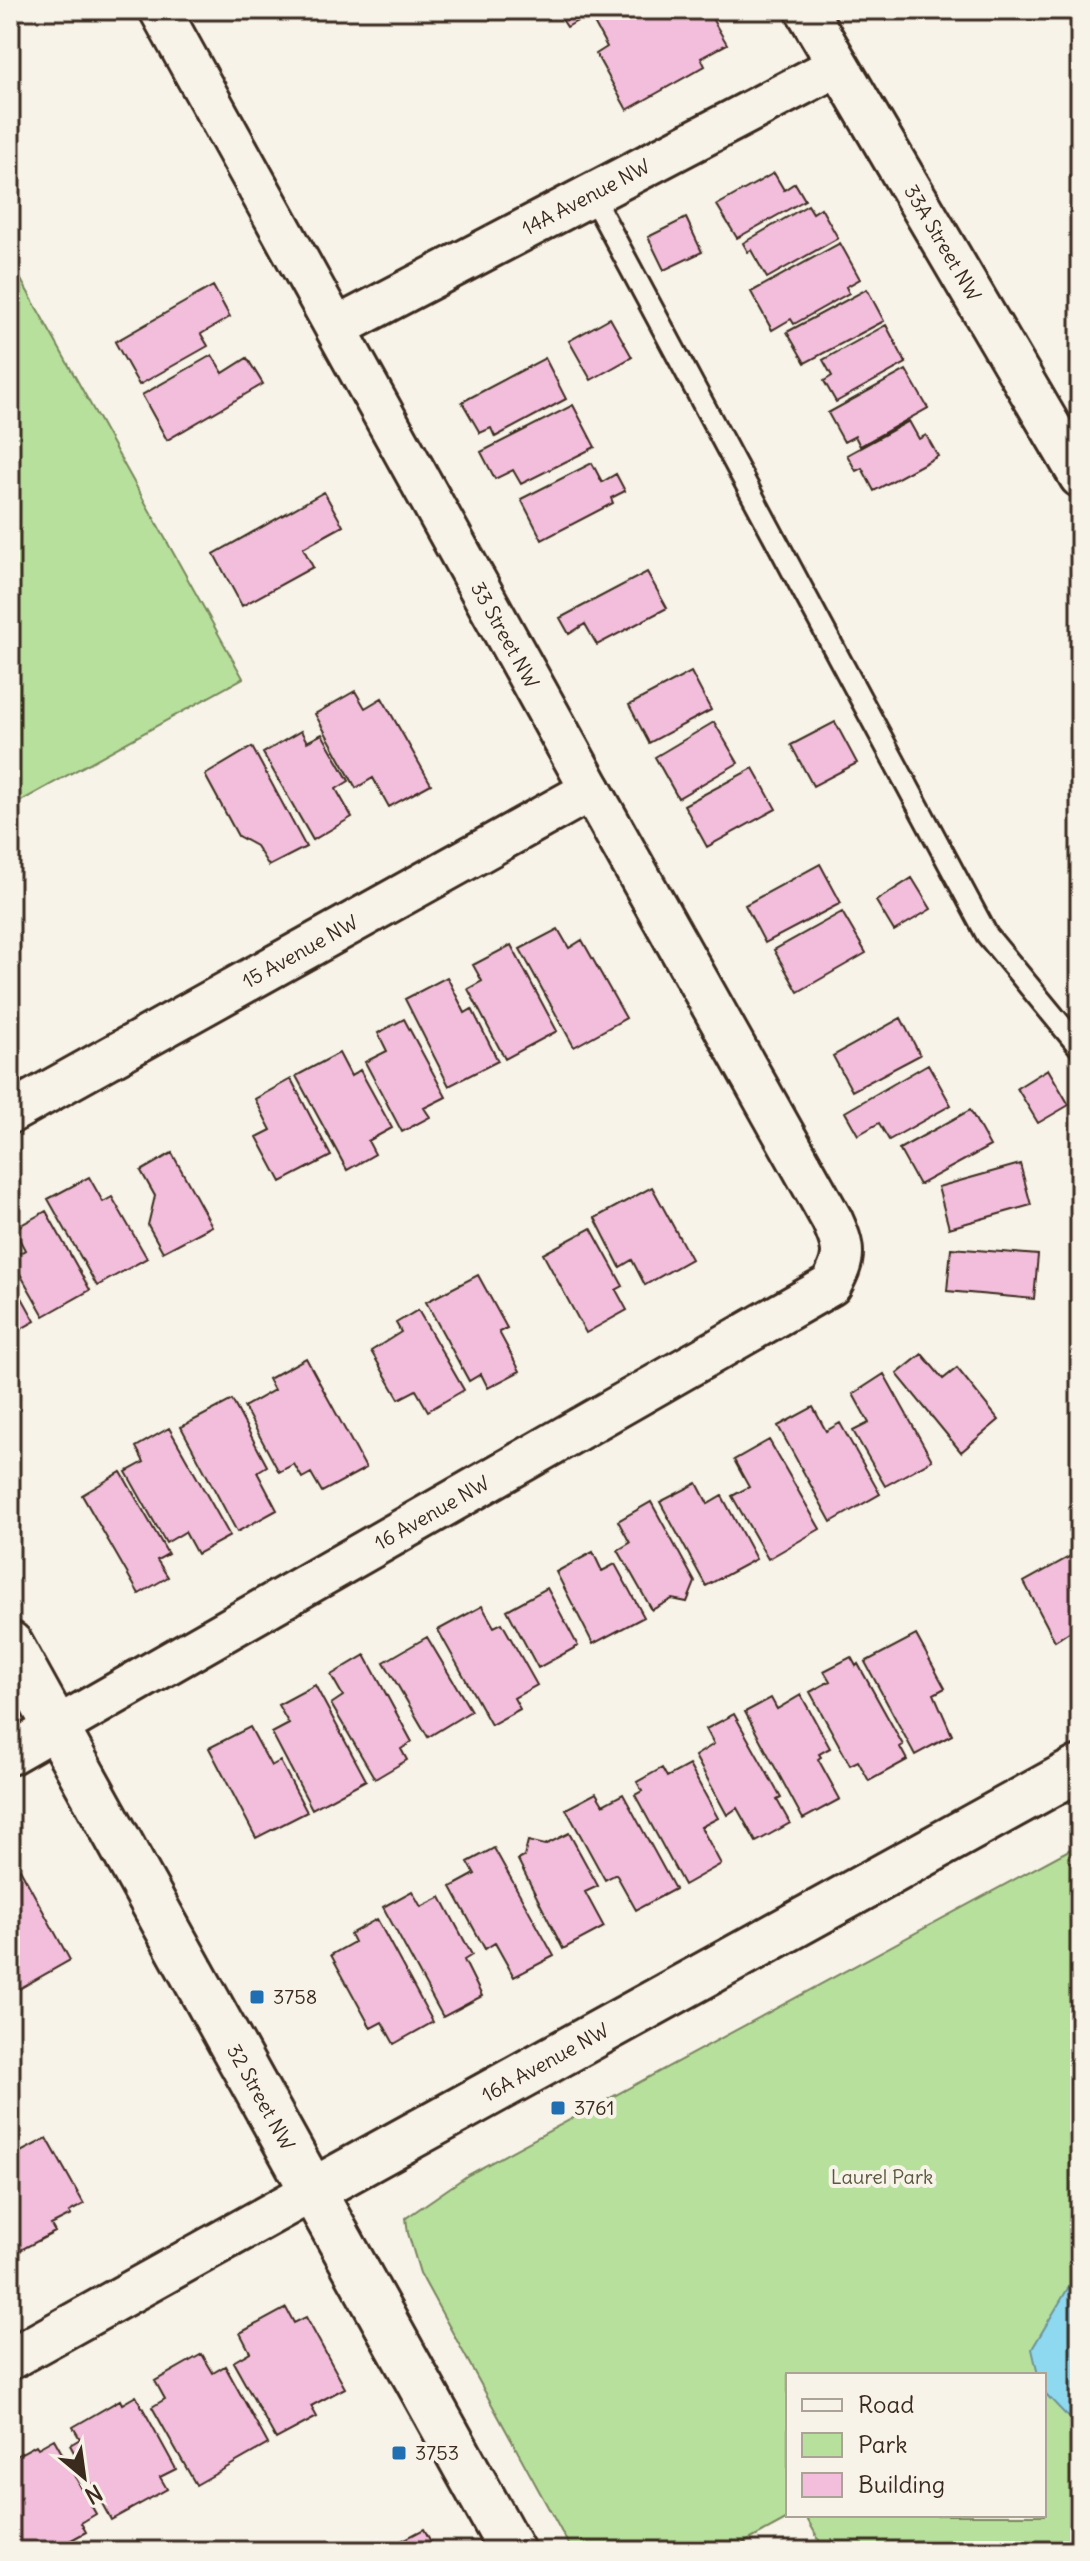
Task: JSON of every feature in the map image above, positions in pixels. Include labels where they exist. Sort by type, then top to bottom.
[{"type":"street","name":"33 Street NW","points":[[160,10],[832,1220],[840,1238],[843,1262]]},
{"type":"street","name":"33A Street NW","points":[[806,10],[1080,477]]},
{"type":"street","name":"14A Avenue NW","points":[[336,328],[837,66]]},
{"type":"street","name":"15 Avenue NW","points":[[10,1113],[591,790]]},
{"type":"street","name":"16 Avenue NW","points":[[10,1754],[831,1285],[843,1262]]},
{"type":"street","name":"32 Street NW","points":[[10,1644],[512,2551]]},
{"type":"street","name":"16A Avenue NW","points":[[10,2359],[1080,1768]]},
{"type":"lane","points":[[591,194],[987,935],[1080,1048]]},
{"type":"green space","points":[[10,260],[243,678],[10,807]]},
{"type":"green space","name":"Laurel Park","points":[[1080,1844],[1080,2551],[825,2551],[806,2517],[1046,2517],[1046,2373],[786,2373],[786,2517],[791,2517],[729,2551],[572,2551],[420,2273],[408,2233],[406,2218],[468,2175]]},
{"type":"water","points":[[1080,2268],[1080,2424],[1066,2415],[1046,2394],[1046,2373],[1038,2373],[1032,2349]]},
{"type":"building","points":[[556,10],[596,10],[567,27]]},
{"type":"building","points":[[618,10],[707,10],[727,44],[701,58],[705,66],[627,110],[596,54],[607,47],[594,23]]},
{"type":"building","points":[[774,173],[784,190],[795,183],[805,200],[737,238],[717,205]]},
{"type":"building","points":[[808,205],[813,213],[821,208],[838,238],[767,278],[751,250],[748,252],[743,243]]},
{"type":"building","points":[[686,218],[702,252],[664,270],[648,237]]},
{"type":"building","points":[[840,243],[860,279],[846,287],[849,293],[794,324],[791,319],[772,330],[751,292]]},
{"type":"building","points":[[213,286],[230,317],[201,334],[208,346],[139,385],[115,342]]},
{"type":"building","points":[[867,289],[884,321],[805,363],[787,332]]},
{"type":"building","points":[[610,318],[632,357],[591,380],[569,341]]},
{"type":"building","points":[[886,325],[906,363],[836,402],[824,381],[832,376],[823,360]]},
{"type":"building","points":[[212,355],[223,373],[247,358],[263,384],[167,440],[142,395]]},
{"type":"building","points":[[545,358],[566,399],[495,437],[491,428],[480,433],[462,402]]},
{"type":"building","points":[[906,370],[928,408],[860,446],[855,436],[844,442],[828,413]]},
{"type":"building","points":[[573,405],[595,447],[521,484],[513,470],[495,479],[481,452]]},
{"type":"building","points":[[909,421],[919,439],[926,435],[938,456],[874,491],[862,468],[856,471],[847,455]]},
{"type":"building","points":[[592,463],[602,482],[616,474],[625,491],[611,498],[613,503],[542,540],[521,499]]},
{"type":"building","points":[[324,492],[343,526],[303,548],[313,567],[242,606],[214,554]]},
{"type":"building","points":[[647,572],[667,608],[597,645],[585,624],[569,634],[560,618]]},
{"type":"building","points":[[691,672],[711,710],[649,743],[629,705]]},
{"type":"building","points":[[355,691],[365,708],[382,698],[431,784],[389,807],[373,778],[356,788],[315,714]]},
{"type":"building","points":[[714,722],[738,763],[678,798],[655,757]]},
{"type":"building","points":[[835,722],[857,763],[813,786],[791,745]]},
{"type":"building","points":[[301,731],[307,742],[322,734],[349,781],[336,789],[352,817],[313,840],[263,753]]},
{"type":"building","points":[[252,747],[306,847],[269,866],[256,846],[238,836],[205,775]]},
{"type":"building","points":[[753,768],[776,809],[707,847],[684,805]]},
{"type":"building","points":[[820,864],[841,903],[765,943],[745,905]]},
{"type":"building","points":[[912,878],[931,909],[894,931],[876,901]]},
{"type":"building","points":[[842,912],[866,953],[798,992],[774,950]]},
{"type":"building","points":[[558,929],[569,948],[582,940],[626,1018],[574,1047],[520,949]]},
{"type":"building","points":[[511,945],[557,1031],[505,1059],[468,989],[482,981],[473,965]]},
{"type":"building","points":[[447,977],[465,1013],[472,1009],[498,1061],[449,1086],[405,999]]},
{"type":"building","points":[[901,1018],[920,1055],[852,1091],[833,1056]]},
{"type":"building","points":[[404,1019],[446,1097],[424,1108],[430,1117],[402,1132],[365,1062],[387,1051],[378,1033]]},
{"type":"building","points":[[339,1053],[351,1076],[360,1070],[392,1128],[368,1141],[375,1154],[347,1170],[296,1076]]},
{"type":"building","points":[[928,1064],[951,1105],[889,1140],[879,1123],[858,1135],[845,1112]]},
{"type":"building","points":[[1048,1069],[1069,1105],[1038,1123],[1017,1088]]},
{"type":"building","points":[[291,1079],[331,1156],[281,1182],[257,1137],[271,1130],[255,1099]]},
{"type":"building","points":[[970,1110],[990,1146],[919,1185],[899,1149]]},
{"type":"building","points":[[172,1153],[212,1226],[163,1252],[148,1225],[155,1196],[141,1171]]},
{"type":"building","points":[[1020,1164],[1031,1205],[949,1228],[938,1187]]},
{"type":"building","points":[[89,1177],[103,1202],[112,1197],[147,1258],[97,1286],[48,1199]]},
{"type":"building","points":[[652,1187],[691,1259],[645,1285],[632,1260],[620,1267],[595,1218]]},
{"type":"building","points":[[46,1211],[90,1290],[44,1316],[11,1258],[25,1250],[14,1229]]},
{"type":"building","points":[[591,1228],[623,1286],[616,1290],[627,1310],[586,1333],[543,1254]]},
{"type":"building","points":[[951,1248],[1038,1255],[1034,1299],[947,1291]]},
{"type":"building","points":[[478,1275],[507,1328],[499,1332],[520,1371],[488,1388],[481,1374],[469,1381],[426,1302]]},
{"type":"building","points":[[10,1276],[35,1321],[10,1335]]},
{"type":"building","points":[[418,1310],[464,1390],[428,1411],[416,1390],[399,1399],[371,1351],[401,1332],[396,1323]]},
{"type":"building","points":[[922,1354],[943,1379],[957,1368],[999,1420],[961,1452],[897,1374]]},
{"type":"building","points":[[306,1358],[366,1468],[322,1492],[311,1473],[302,1478],[294,1464],[279,1472],[244,1407],[274,1390],[268,1379]]},
{"type":"building","points":[[884,1374],[932,1460],[885,1486],[853,1431],[869,1423],[853,1394]]},
{"type":"building","points":[[232,1400],[267,1466],[257,1472],[277,1510],[237,1532],[181,1427]]},
{"type":"building","points":[[813,1407],[826,1431],[840,1423],[880,1494],[831,1522],[778,1426]]},
{"type":"building","points":[[169,1428],[230,1536],[197,1554],[185,1532],[166,1543],[126,1472],[144,1462],[136,1447]]},
{"type":"building","points":[[769,1440],[820,1529],[768,1559],[732,1496],[749,1487],[734,1460]]},
{"type":"building","points":[[121,1472],[168,1554],[157,1560],[168,1577],[139,1594],[82,1495]]},
{"type":"building","points":[[697,1483],[708,1504],[722,1496],[756,1559],[706,1586],[660,1502]]},
{"type":"building","points":[[651,1502],[695,1582],[687,1602],[672,1599],[652,1610],[618,1550],[630,1543],[618,1521]]},
{"type":"building","points":[[1080,1551],[1080,1633],[1077,1627],[1055,1641],[1024,1582]]},
{"type":"building","points":[[593,1552],[602,1571],[615,1564],[644,1617],[593,1644],[556,1572]]},
{"type":"building","points":[[547,1588],[578,1646],[538,1668],[507,1610]]},
{"type":"building","points":[[482,1606],[494,1627],[502,1623],[537,1685],[514,1698],[520,1709],[491,1725],[438,1630]]},
{"type":"building","points":[[916,1635],[945,1688],[934,1694],[952,1735],[915,1755],[865,1662]]},
{"type":"building","points":[[427,1637],[471,1711],[428,1737],[384,1662]]},
{"type":"building","points":[[365,1655],[412,1742],[401,1749],[407,1760],[375,1779],[331,1704],[343,1696],[331,1675]]},
{"type":"building","points":[[851,1657],[856,1666],[858,1664],[903,1745],[900,1747],[907,1760],[869,1781],[858,1761],[850,1765],[810,1692],[830,1681],[824,1671]]},
{"type":"building","points":[[315,1685],[366,1780],[312,1809],[272,1733],[289,1724],[278,1705]]},
{"type":"building","points":[[801,1695],[830,1748],[819,1754],[821,1757],[818,1759],[840,1799],[803,1819],[745,1712],[771,1698],[777,1709]]},
{"type":"building","points":[[734,1714],[781,1798],[777,1800],[790,1823],[756,1842],[737,1808],[727,1815],[695,1756],[714,1744],[706,1729]]},
{"type":"building","points":[[250,1727],[271,1766],[280,1761],[307,1812],[256,1838],[209,1748]]},
{"type":"building","points":[[689,1765],[718,1818],[701,1827],[721,1864],[684,1885],[635,1795],[642,1791],[637,1782],[662,1768],[667,1777]]},
{"type":"building","points":[[596,1793],[603,1805],[623,1794],[675,1889],[636,1910],[616,1874],[605,1880],[566,1809]]},
{"type":"building","points":[[569,1833],[598,1886],[585,1892],[604,1927],[563,1949],[518,1860],[524,1857],[528,1841],[545,1845]]},
{"type":"building","points":[[494,1848],[554,1956],[514,1977],[495,1943],[485,1949],[451,1887],[475,1874],[468,1862]]},
{"type":"building","points":[[20,1869],[70,1960],[10,1994],[10,1874]]},
{"type":"building","points":[[412,1891],[421,1907],[441,1897],[472,1955],[464,1960],[482,1996],[443,2017],[383,1907]]},
{"type":"building","points":[[377,1919],[433,2022],[394,2044],[382,2022],[371,2028],[331,1955],[354,1942],[350,1934]]},
{"type":"building","points":[[47,2138],[84,2204],[51,2225],[55,2232],[15,2253],[10,2244],[10,2152],[13,2156]]},
{"type":"building","points":[[286,2308],[294,2323],[306,2317],[345,2388],[311,2406],[317,2417],[276,2439],[233,2362],[250,2352],[240,2333]]},
{"type":"building","points":[[202,2354],[213,2373],[225,2366],[268,2444],[196,2485],[152,2407],[165,2399],[155,2381]]},
{"type":"building","points":[[136,2396],[176,2469],[160,2477],[167,2489],[111,2520],[70,2445],[80,2439],[73,2427],[120,2400],[122,2404]]},
{"type":"building","points":[[54,2439],[96,2514],[81,2523],[86,2532],[51,2551],[21,2551],[10,2531],[10,2459]]},
{"type":"building","points":[[424,2529],[436,2551],[382,2551]]},
{"type":"place","name":"3758","points":[[257,1997]]},
{"type":"place","name":"3761","points":[[558,2108]]},
{"type":"place","name":"3753","points":[[399,2453]]}]
